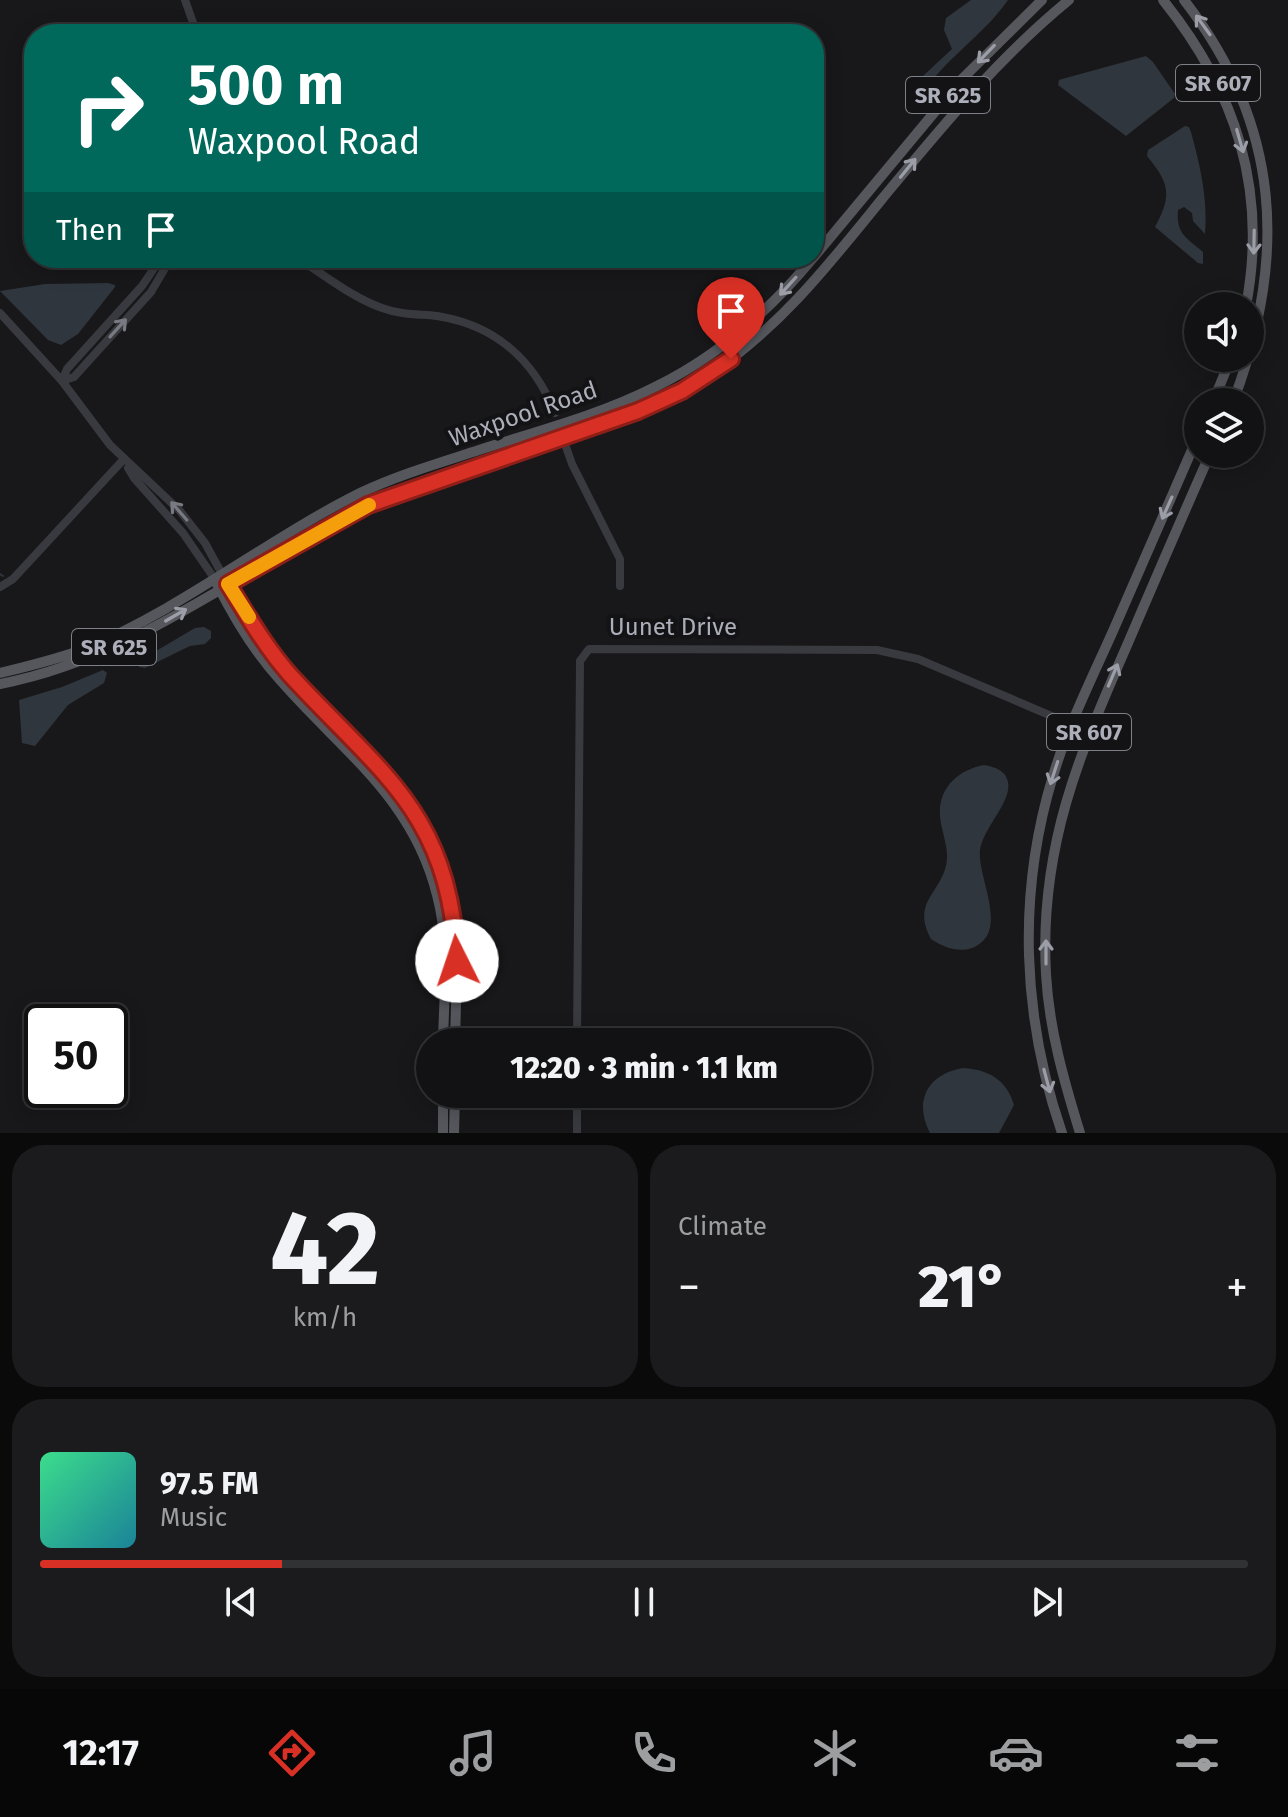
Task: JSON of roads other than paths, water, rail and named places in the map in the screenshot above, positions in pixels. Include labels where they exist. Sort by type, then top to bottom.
[{"type":"main road","name":"Waxpool Road","points":[[824,244],[963,78],[1042,0]]},
{"type":"main road","name":"Waxpool Road","points":[[224,587],[368,505],[638,411],[682,391],[731,359],[802,296],[971,94],[1009,53],[1069,0]]},
{"type":"main road","name":"SR 607","points":[[1163,0],[1211,70],[1229,108],[1242,148],[1254,230],[1248,292]]},
{"type":"main road","name":"SR 607","points":[[1184,0],[1214,40],[1234,76],[1255,128],[1268,182],[1272,238],[1267,293],[1255,347],[1239,388]]},
{"type":"main road","name":"Waxpool Road","points":[[218,576],[333,508],[382,483],[556,419],[653,388],[716,351],[762,313],[803,268]]},
{"type":"main road","name":"SR 607","points":[[1062,1133],[1035,1029],[1028,939],[1031,883],[1039,828],[1072,724],[1184,468]]},
{"type":"main road","name":"SR 607","points":[[1080,1133],[1065,1085],[1052,1025],[1046,973],[1046,918],[1059,823],[1089,732],[1204,468]]},
{"type":"main road","points":[[218,576],[270,668],[380,783],[402,813],[420,846],[438,899],[444,934],[443,1028]]},
{"type":"main road","name":"SR 625","points":[[0,673],[89,647],[142,622],[218,576]]},
{"type":"main road","points":[[224,587],[279,661],[389,776],[422,824],[441,868],[453,915],[457,961],[455,1028]]},
{"type":"main road","name":"SR 625","points":[[0,684],[43,675],[96,656],[153,628],[224,587]]},
{"type":"main road","points":[[443,1108],[443,1133]]},
{"type":"main road","points":[[454,1133],[455,1108]]},
{"type":"street","points":[[185,0],[193,24]]},
{"type":"street","points":[[62,381],[67,369],[142,286],[154,268]]},
{"type":"street","points":[[62,381],[74,377],[151,292],[165,268]]},
{"type":"street","points":[[313,268],[373,305],[403,314],[452,319],[485,330],[500,338],[530,368],[542,384],[572,464],[620,559],[620,586]]},
{"type":"street","points":[[0,313],[62,381],[134,478],[218,576]]},
{"type":"street","points":[[0,587],[13,579],[123,460]]},
{"type":"street","name":"Uunet Drive","points":[[577,1028],[580,661],[589,649],[877,650],[918,659],[1089,732]]},
{"type":"street","points":[[577,1108],[577,1133]]}]
